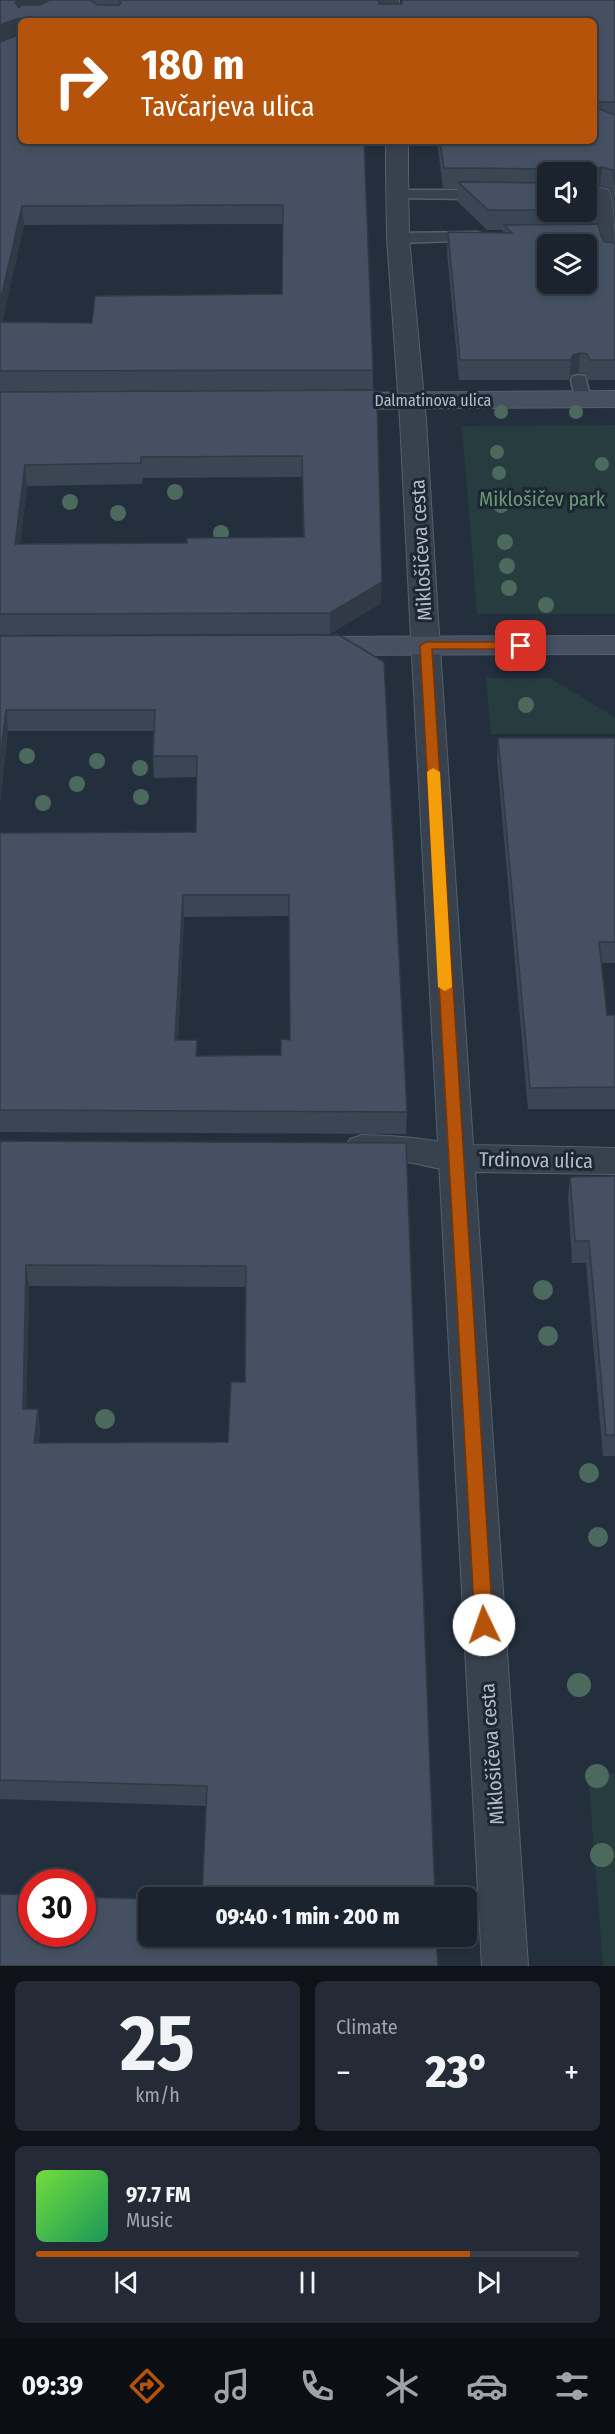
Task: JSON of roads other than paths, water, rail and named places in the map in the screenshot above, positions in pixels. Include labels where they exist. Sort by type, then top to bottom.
[{"type":"main road","name":"Dalmatinova ulica","points":[[309,401],[413,410],[580,390],[615,399]]},
{"type":"main road","points":[[281,646],[615,645]]},
{"type":"street","points":[[389,0],[390,18]]},
{"type":"street","name":"Miklošičeva cesta","points":[[397,144],[398,238],[413,410],[505,1966]]},
{"type":"street","points":[[597,204],[609,241]]},
{"type":"street","name":"Trdinova ulica","points":[[327,1148],[406,1149],[456,1158],[615,1161]]},
{"type":"lane","points":[[397,184],[537,194]]},
{"type":"lane","points":[[398,238],[493,237]]},
{"type":"park label","name":"Miklošičev park","points":[[542,499]]}]
